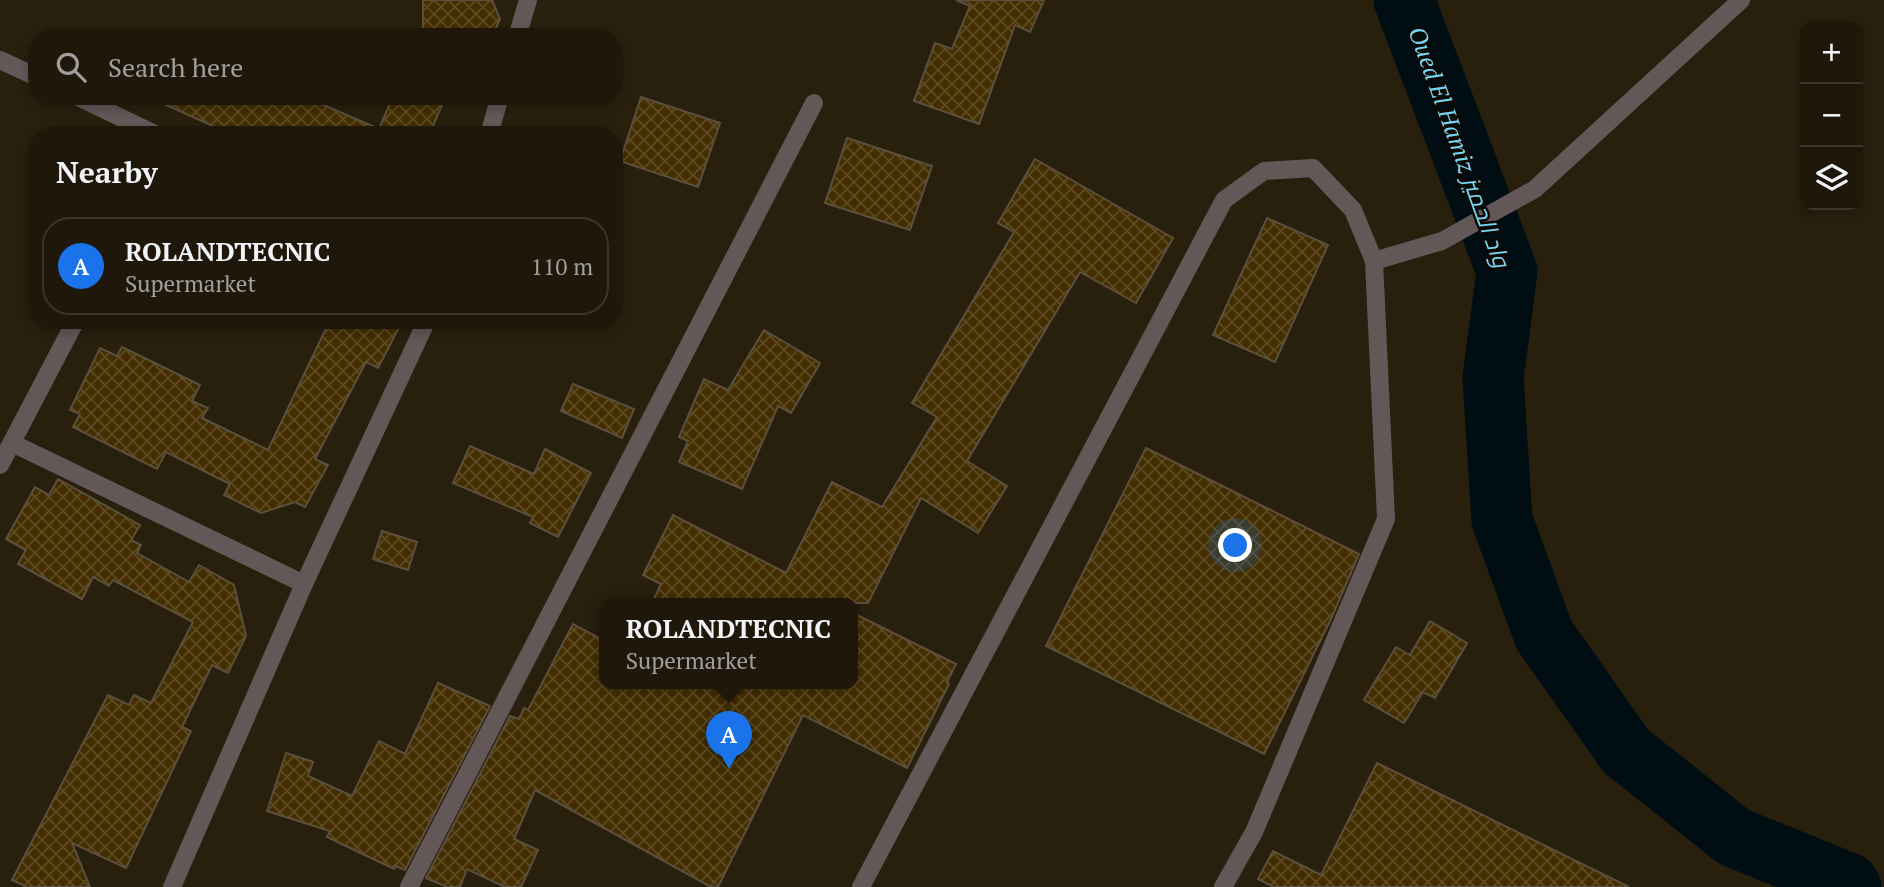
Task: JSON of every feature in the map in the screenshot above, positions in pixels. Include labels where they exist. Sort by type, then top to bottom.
[{"type":"street","points":[[520,28],[528,0]]},
{"type":"street","points":[[1374,261],[1442,241],[1535,189],[1741,0]]},
{"type":"street","points":[[0,60],[28,73]]},
{"type":"street","points":[[409,887],[814,103]]},
{"type":"street","points":[[95,105],[138,126]]},
{"type":"street","points":[[492,126],[497,105]]},
{"type":"street","points":[[861,887],[1224,200],[1264,171],[1313,168],[1353,210],[1374,261],[1386,519],[1254,832],[1223,887]]},
{"type":"street","points":[[0,465],[71,329]]},
{"type":"street","points":[[172,887],[304,584],[423,329]]},
{"type":"street","points":[[12,443],[304,584]]},
{"type":"building","points":[[423,0],[492,0],[500,19],[496,28],[423,28]]},
{"type":"building","points":[[956,0],[1044,0],[1030,32],[1015,25],[979,124],[914,101],[935,43],[952,49],[970,6]]},
{"type":"building","points":[[641,97],[720,123],[698,187],[623,162],[623,152]]},
{"type":"building","points":[[166,105],[324,105],[372,126],[213,126]]},
{"type":"building","points":[[389,105],[442,105],[433,126],[380,126]]},
{"type":"building","points":[[847,138],[932,166],[910,230],[825,203]]},
{"type":"building","points":[[1035,159],[1173,238],[1136,303],[1080,272],[967,461],[1007,486],[978,533],[921,498],[868,603],[858,603],[858,598],[654,598],[661,584],[643,575],[673,515],[786,573],[832,482],[882,507],[937,417],[912,403],[1014,232],[998,223]]},
{"type":"building","points":[[1267,218],[1328,245],[1275,362],[1213,335]]},
{"type":"building","points":[[326,329],[398,329],[378,368],[366,362],[315,459],[328,465],[305,507],[295,502],[261,513],[224,495],[230,484],[166,452],[157,469],[73,427],[80,414],[70,410],[100,348],[117,356],[122,347],[200,385],[192,401],[208,408],[202,418],[268,450]]},
{"type":"building","points":[[764,330],[820,363],[791,413],[778,406],[742,489],[679,462],[688,441],[679,437],[704,379],[728,390]]},
{"type":"building","points":[[573,384],[634,409],[622,438],[561,411]]},
{"type":"building","points":[[470,446],[534,474],[545,449],[591,473],[558,537],[530,523],[533,517],[453,483]]},
{"type":"building","points":[[1146,448],[1359,554],[1331,619],[1264,754],[1046,646]]},
{"type":"building","points":[[58,479],[140,525],[131,540],[141,545],[137,553],[189,582],[199,565],[234,585],[246,636],[228,673],[212,665],[182,727],[191,731],[126,868],[72,843],[90,887],[27,887],[12,880],[108,695],[129,705],[134,695],[151,703],[193,622],[113,580],[109,586],[93,577],[82,599],[18,564],[26,550],[6,539],[35,487],[49,495]]},
{"type":"building","points":[[382,531],[417,542],[408,570],[373,559]]},
{"type":"building","points":[[858,615],[956,664],[947,682],[949,684],[907,768],[803,715],[718,887],[711,887],[535,790],[514,839],[538,850],[521,887],[505,887],[467,869],[460,887],[447,887],[426,878],[510,716],[519,719],[524,708],[528,710],[573,624],[599,638],[599,689],[858,689]]},
{"type":"building","points":[[1430,621],[1467,643],[1435,698],[1423,692],[1404,723],[1364,700],[1396,647],[1410,655]]},
{"type":"building","points":[[438,683],[490,706],[405,870],[396,866],[394,869],[327,837],[330,831],[267,811],[286,753],[313,762],[308,776],[352,796],[379,741],[405,754]]},
{"type":"building","points":[[1377,763],[1629,887],[1274,887],[1258,879],[1273,851],[1321,875]]},
{"type":"waterway","name":"Oued El Hamiz واد الحميز","points":[[1404,0],[1507,271],[1493,378],[1502,520],[1544,635],[1626,751],[1734,837],[1848,883],[1851,887]]},
{"type":"place","name":"ROLANDTECNIC","points":[[729,769]]}]
